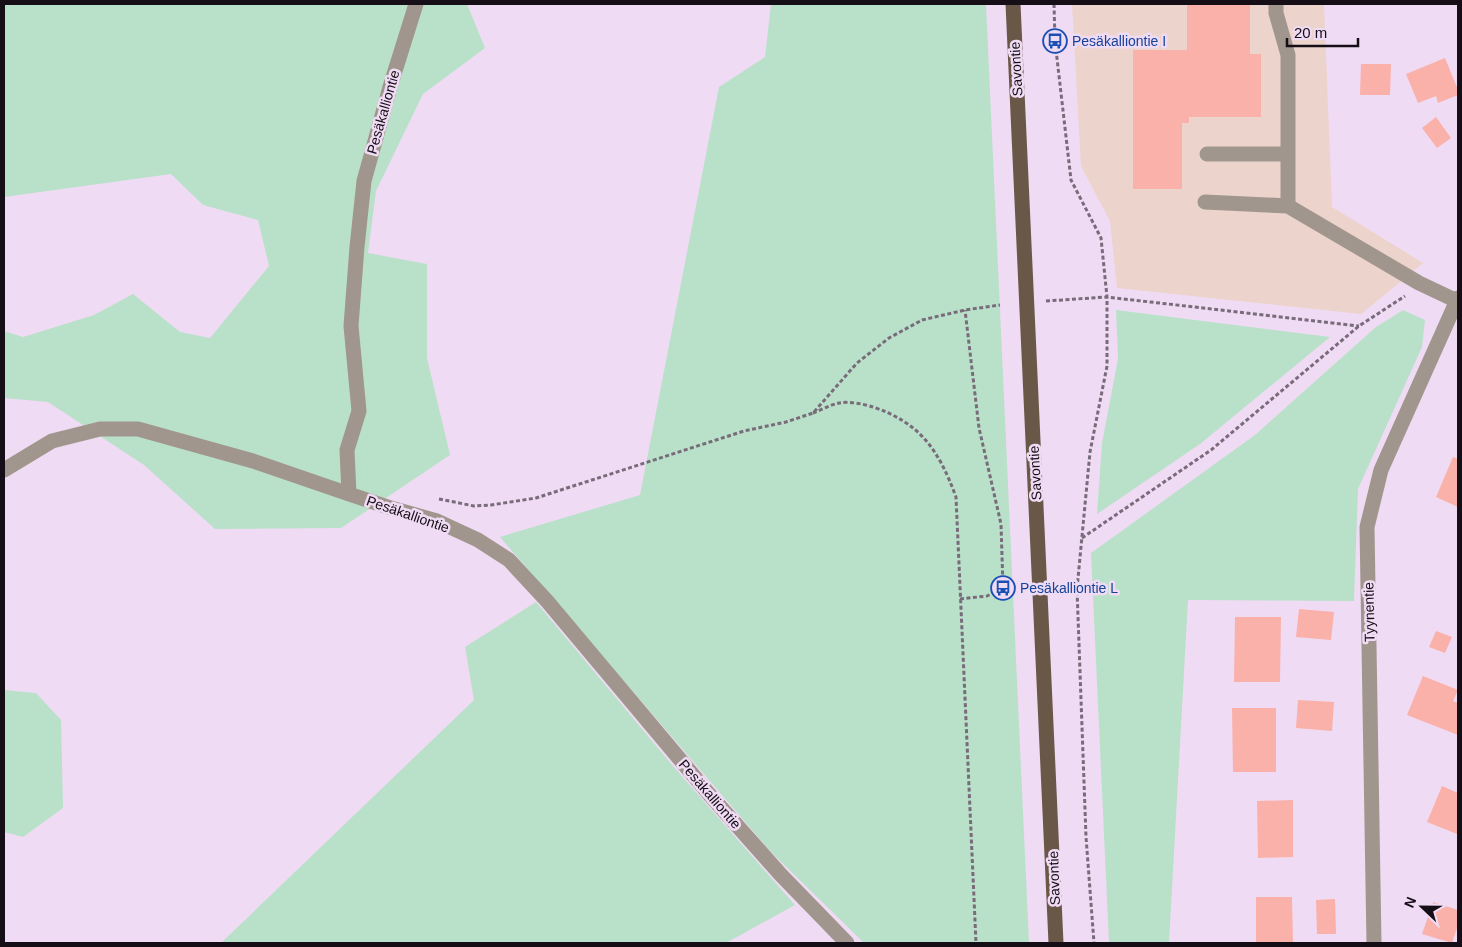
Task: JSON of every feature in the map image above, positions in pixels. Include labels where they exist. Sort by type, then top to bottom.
[{"type":"main road","name":"Savontie","points":[[1013,4],[1056,943]]},
{"type":"street","name":"Pesäkalliontie","points":[[416,4],[390,87],[364,181],[351,326],[359,411],[346,450],[349,494],[437,522],[478,540],[509,560],[547,601],[716,801],[781,874],[847,943]]},
{"type":"street","points":[[1276,4],[1276,13],[1288,55],[1288,206]]},
{"type":"street","points":[[1207,154],[1288,154]]},
{"type":"street","points":[[1205,202],[1288,206],[1419,283],[1458,299]]},
{"type":"street","name":"Tyynentie","points":[[1374,943],[1367,527],[1381,470],[1458,299]]},
{"type":"street","points":[[4,470],[52,441],[100,429],[138,430],[253,461],[349,494]]},
{"type":"path","points":[[1054,4],[1055,41],[1071,180],[1101,238],[1107,297],[1107,366],[1090,452],[1077,589],[1086,837],[1094,943]]},
{"type":"path","points":[[1082,539],[1211,450],[1359,326],[1401,300],[1419,283]]},
{"type":"path","points":[[1045,302],[1107,297],[1359,326]]},
{"type":"path","points":[[813,413],[857,363],[889,338],[922,320],[965,310],[1000,305]]},
{"type":"path","points":[[960,599],[987,596],[1003,588],[1001,524],[979,428],[965,310]]},
{"type":"path","points":[[436,499],[474,506],[536,498],[744,431],[786,422],[840,403],[866,405],[890,413],[913,427],[936,453],[956,497],[976,943]]},
{"type":"shaded area","points":[[1072,4],[1324,4],[1332,207],[1423,263],[1361,314],[1117,288],[1110,221],[1081,166]]},
{"type":"green space","points":[[4,4],[467,4],[485,48],[423,94],[376,191],[368,253],[427,264],[427,358],[450,455],[341,528],[215,529],[144,465],[48,402],[4,398],[4,331],[23,337],[94,315],[133,294],[180,332],[210,338],[269,266],[258,220],[203,205],[171,174],[4,197]]},
{"type":"green space","points":[[771,4],[986,4],[1029,943],[864,943],[770,851],[500,537],[640,495],[719,87],[765,57]]},
{"type":"green space","points":[[1116,310],[1330,337],[1200,444],[1097,514],[1102,443],[1118,359]]},
{"type":"green space","points":[[1403,310],[1425,320],[1422,347],[1358,489],[1354,601],[1188,600],[1169,943],[1109,943],[1091,553],[1255,435],[1376,327]]},
{"type":"green space","points":[[536,602],[673,766],[795,905],[726,943],[221,943],[474,700],[465,647]]},
{"type":"green space","points":[[4,690],[36,693],[61,720],[63,808],[23,837],[4,832]]},
{"type":"building","points":[[1187,4],[1250,4],[1250,54],[1261,54],[1261,117],[1189,117],[1189,123],[1182,123],[1182,189],[1133,189],[1133,50],[1187,50]]},
{"type":"building","points":[[1445,58],[1458,90],[1458,95],[1438,103],[1436,96],[1418,103],[1406,74]]},
{"type":"building","points":[[1361,64],[1391,64],[1390,95],[1360,95]]},
{"type":"building","points":[[1436,117],[1451,138],[1437,148],[1422,128]]},
{"type":"building","points":[[1453,457],[1458,459],[1458,507],[1436,497]]},
{"type":"building","points":[[1299,609],[1334,612],[1331,640],[1296,637]]},
{"type":"building","points":[[1235,617],[1281,617],[1280,682],[1234,682]]},
{"type":"building","points":[[1436,631],[1452,637],[1445,653],[1429,647]]},
{"type":"building","points":[[1423,676],[1458,690],[1453,701],[1458,703],[1458,735],[1407,715]]},
{"type":"building","points":[[1298,700],[1334,702],[1332,731],[1296,728]]},
{"type":"building","points":[[1232,708],[1276,708],[1276,772],[1233,772]]},
{"type":"building","points":[[1442,786],[1458,793],[1457,834],[1427,822]]},
{"type":"building","points":[[1293,800],[1293,857],[1258,858],[1257,801]]},
{"type":"building","points":[[1256,897],[1292,897],[1293,943],[1256,943]]},
{"type":"building","points":[[1335,899],[1336,934],[1317,934],[1316,900]]},
{"type":"building","points":[[1433,902],[1458,910],[1458,925],[1452,943],[1422,934]]},
{"type":"place","name":"Pesäkalliontie I","points":[[1055,41]]},
{"type":"place","name":"Pesäkalliontie L","points":[[1003,588]]}]
